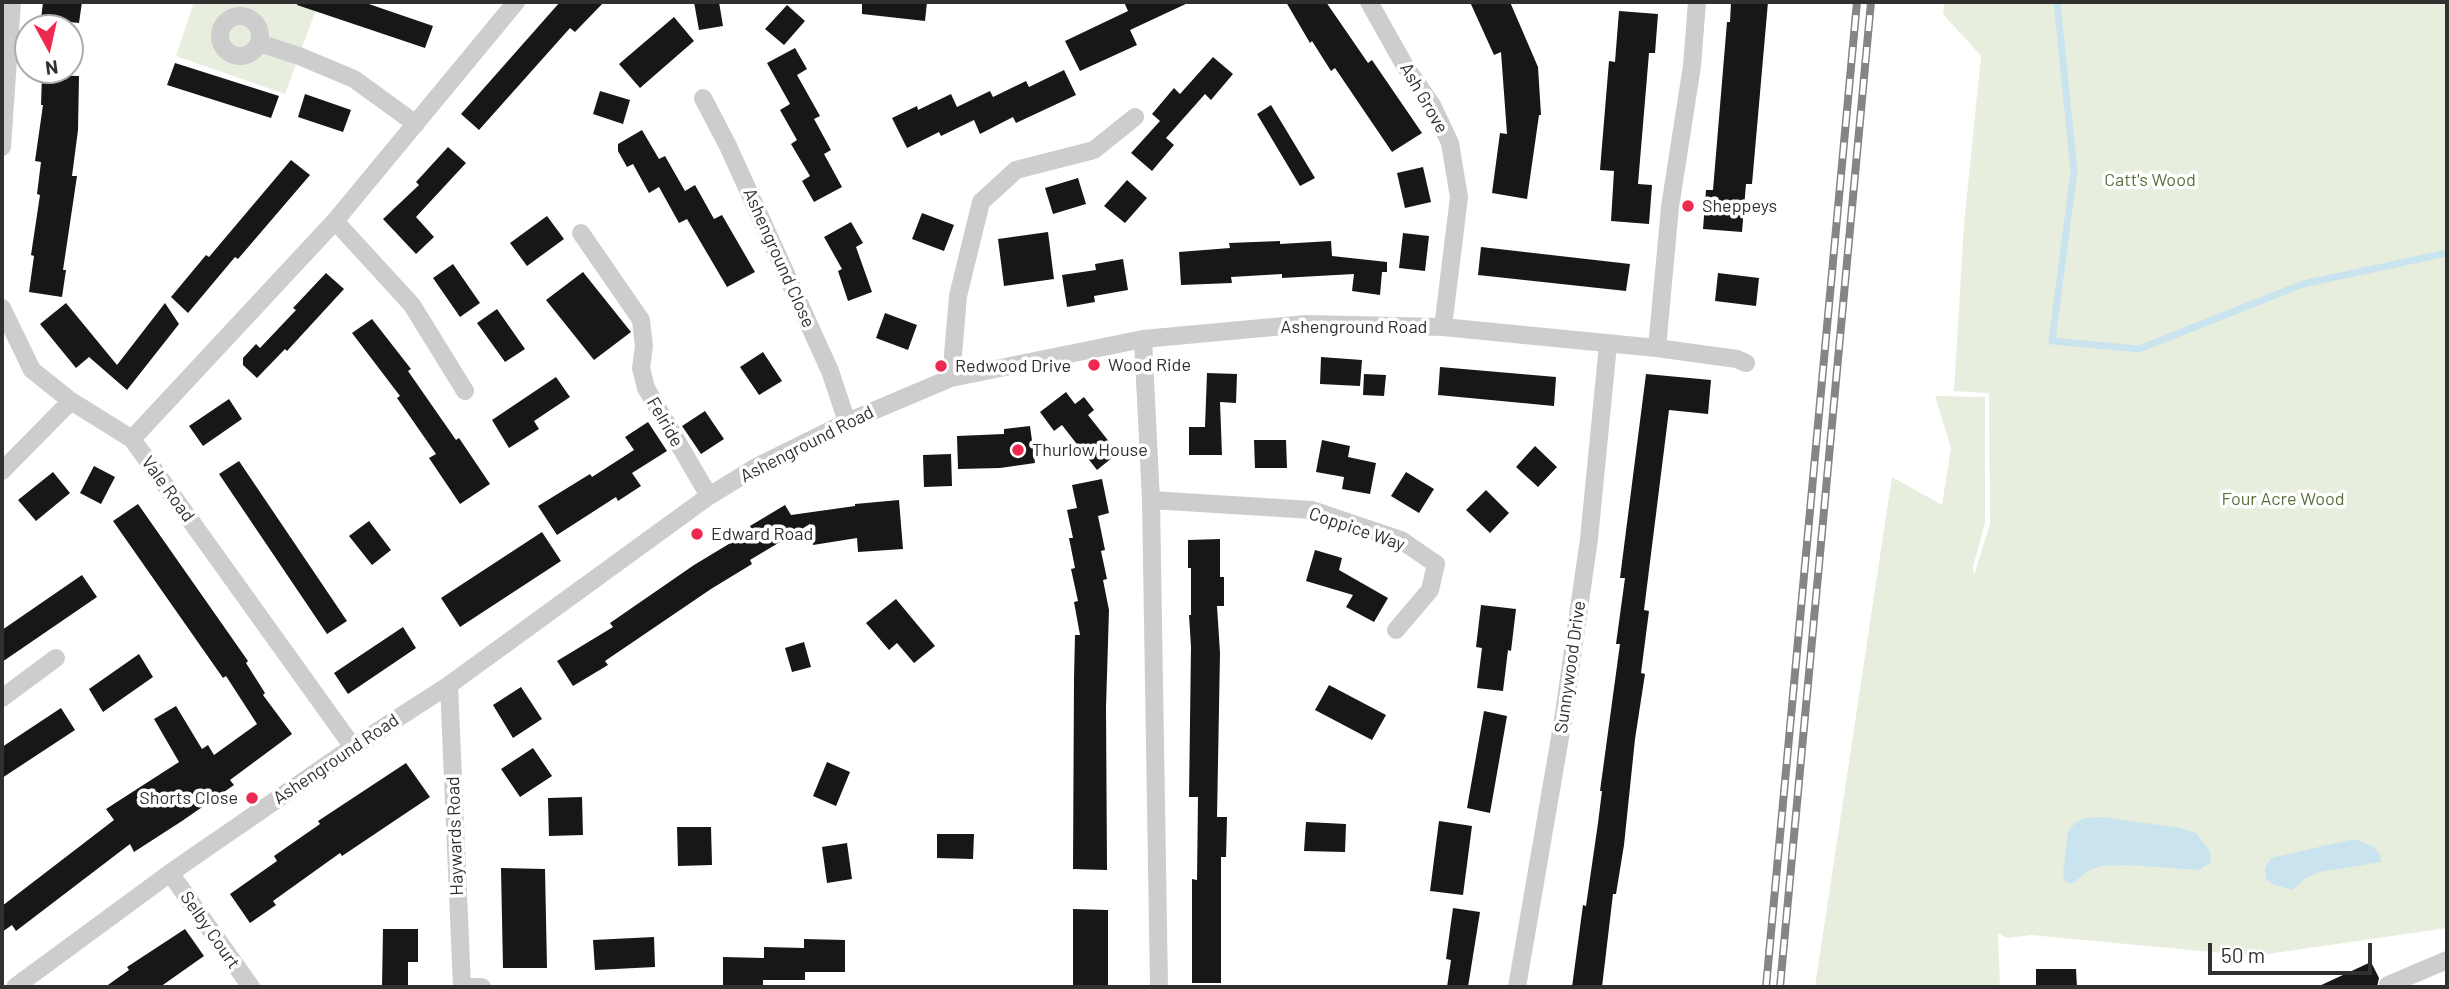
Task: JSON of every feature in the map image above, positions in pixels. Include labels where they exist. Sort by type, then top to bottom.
[{"type":"street","points":[[2,147],[12,2]]},
{"type":"street","name":"Vale Road","points":[[354,747],[132,439],[335,221],[516,2]]},
{"type":"street","name":"Ash Grove","points":[[1368,2],[1405,66],[1432,104],[1450,142],[1459,197],[1443,327]]},
{"type":"street","points":[[1657,348],[1670,207],[1692,66],[1697,2]]},
{"type":"street","points":[[259,43],[354,79],[416,124]]},
{"type":"street","name":"Ashenground Close","points":[[703,98],[734,159],[830,371],[847,422]]},
{"type":"street","points":[[951,377],[958,296],[981,202],[1016,170],[1094,150],[1135,117]]},
{"type":"street","points":[[335,221],[412,305],[465,391]]},
{"type":"street","name":"Felride","points":[[581,233],[641,320],[641,368],[646,388],[709,496]]},
{"type":"street","points":[[2,308],[32,370],[71,401],[132,439]]},
{"type":"street","name":"Ashenground Road","points":[[15,987],[170,873],[449,685],[709,496],[758,466],[847,422],[951,377],[1143,339],[1306,324],[1443,327],[1657,348],[1737,359],[1746,363]]},
{"type":"street","points":[[1143,339],[1152,500],[1159,987]]},
{"type":"street","name":"Sunnywood Drive","points":[[1517,987],[1563,720],[1589,539],[1608,345]]},
{"type":"street","points":[[2,471],[71,401]]},
{"type":"street","name":"Coppice Way","points":[[1152,500],[1312,510],[1401,540],[1436,564],[1430,590],[1396,630]]},
{"type":"street","points":[[2,698],[56,658]]},
{"type":"street","name":"Haywards Road","points":[[449,685],[462,987]]},
{"type":"street","name":"Selby Court","points":[[170,873],[251,987]]},
{"type":"street","points":[[2388,985],[2447,960]]},
{"type":"street","points":[[462,987],[482,987]]},
{"type":"green space","points":[[194,2],[318,4],[285,94],[176,56]]},
{"type":"green space","points":[[1945,2],[2447,2],[2447,928],[2254,956],[2031,935],[2007,938],[1998,933],[2000,987],[1815,987],[1892,477],[1942,505],[1951,448],[1935,396],[1985,397],[1985,523],[1973,567],[1974,575],[1990,524],[1989,393],[1954,391],[1964,225],[1981,56],[1943,14]]},
{"type":"water","points":[[2103,817],[2180,828],[2196,833],[2210,851],[2211,862],[2199,870],[2128,865],[2101,866],[2088,871],[2072,884],[2065,882],[2063,873],[2068,832],[2075,823],[2084,818]]},
{"type":"water","points":[[2354,839],[2372,846],[2380,854],[2381,862],[2319,872],[2306,878],[2292,890],[2272,884],[2266,879],[2265,868],[2271,858]]},
{"type":"building","points":[[43,2],[82,2],[80,14],[42,14]]},
{"type":"building","points":[[298,2],[363,2],[433,26],[425,48],[297,5]]},
{"type":"building","points":[[560,2],[604,2],[575,32],[570,28],[479,130],[461,114]]},
{"type":"building","points":[[694,2],[719,2],[723,26],[699,30]]},
{"type":"building","points":[[862,2],[927,2],[925,21],[862,14]]},
{"type":"building","points":[[1124,2],[1190,2],[1130,30],[1137,45],[1080,71],[1065,41],[1128,11]]},
{"type":"building","points":[[1286,2],[1326,2],[1368,63],[1372,60],[1422,133],[1392,152],[1335,68],[1331,71],[1312,41],[1310,43]]},
{"type":"building","points":[[1470,2],[1510,2],[1538,67],[1541,115],[1527,199],[1492,193],[1500,133],[1507,134],[1501,52],[1494,55]]},
{"type":"building","points":[[1731,2],[1768,2],[1752,184],[1746,184],[1742,232],[1703,229],[1706,190],[1713,190]]},
{"type":"building","points":[[787,5],[805,21],[784,45],[765,29]]},
{"type":"building","points":[[1619,11],[1658,14],[1655,53],[1649,53],[1638,184],[1652,185],[1649,224],[1611,221],[1614,171],[1600,170],[1609,61],[1615,62]]},
{"type":"building","points":[[674,17],[694,41],[640,88],[619,64]]},
{"type":"building","points":[[795,48],[807,69],[797,75],[820,116],[814,119],[831,150],[824,154],[842,187],[814,202],[802,181],[810,176],[791,144],[797,140],[780,110],[790,104],[767,63]]},
{"type":"building","points":[[1213,57],[1233,74],[1211,100],[1205,94],[1166,138],[1174,145],[1152,171],[1131,153],[1160,121],[1152,114],[1174,88],[1180,94]]},
{"type":"building","points":[[175,63],[279,96],[271,118],[167,85]]},
{"type":"building","points":[[1064,70],[1076,95],[1016,123],[1013,117],[980,134],[974,120],[941,136],[939,132],[907,148],[892,118],[917,106],[918,110],[951,94],[957,107],[990,91],[993,97],[1026,81],[1029,87]]},
{"type":"building","points":[[42,84],[79,84],[78,130],[72,176],[77,176],[63,270],[66,270],[62,297],[29,292],[34,256],[31,255],[40,195],[37,194],[41,162],[35,161]]},
{"type":"building","points":[[600,91],[630,100],[623,124],[593,114]]},
{"type":"building","points":[[305,94],[351,110],[343,132],[298,117]]},
{"type":"building","points":[[1271,105],[1315,178],[1300,186],[1257,114]]},
{"type":"building","points":[[642,130],[659,159],[665,156],[685,191],[695,185],[714,219],[722,215],[755,272],[727,287],[687,219],[679,223],[659,187],[649,193],[633,164],[627,167],[618,151],[618,144]]},
{"type":"building","points":[[448,147],[466,163],[416,217],[434,237],[416,254],[383,219],[419,185],[416,182]]},
{"type":"building","points":[[291,160],[310,175],[188,313],[171,297],[206,255],[209,257]]},
{"type":"building","points":[[1423,167],[1431,202],[1405,208],[1397,173]]},
{"type":"building","points":[[1078,178],[1086,204],[1053,214],[1045,188]]},
{"type":"building","points":[[1127,180],[1147,198],[1125,223],[1104,206]]},
{"type":"building","points":[[922,213],[954,225],[944,251],[912,239]]},
{"type":"building","points":[[547,216],[564,239],[527,266],[510,243]]},
{"type":"building","points":[[851,222],[863,243],[856,247],[872,292],[848,301],[838,271],[842,269],[824,237]]},
{"type":"building","points":[[1048,232],[1054,279],[1004,286],[998,239]]},
{"type":"building","points":[[1403,233],[1429,236],[1425,271],[1399,268]]},
{"type":"building","points":[[1280,241],[1280,244],[1331,241],[1332,256],[1387,262],[1387,272],[1382,272],[1380,295],[1352,291],[1354,274],[1282,278],[1282,274],[1231,277],[1232,283],[1181,285],[1179,252],[1230,248],[1229,243]]},
{"type":"building","points":[[1481,247],[1630,264],[1626,291],[1478,275]]},
{"type":"building","points":[[1123,259],[1128,290],[1094,296],[1095,302],[1067,307],[1062,275],[1096,270],[1095,264]]},
{"type":"building","points":[[453,264],[480,303],[460,317],[433,278]]},
{"type":"building","points":[[583,272],[631,332],[594,360],[546,300]]},
{"type":"building","points":[[326,273],[344,289],[287,351],[285,349],[257,378],[243,365],[243,358],[256,344],[260,348]]},
{"type":"building","points":[[1718,273],[1759,278],[1756,306],[1715,301]]},
{"type":"building","points":[[66,303],[117,365],[165,303],[179,324],[127,390],[89,357],[76,368],[40,324]]},
{"type":"building","points":[[497,309],[525,349],[505,362],[477,323]]},
{"type":"building","points":[[885,313],[917,325],[908,350],[876,338]]},
{"type":"building","points":[[372,319],[411,369],[408,371],[490,484],[460,504],[429,458],[436,454],[397,398],[400,396],[352,333]]},
{"type":"building","points":[[763,352],[782,381],[759,395],[740,367]]},
{"type":"building","points":[[1321,357],[1362,360],[1360,386],[1320,384]]},
{"type":"building","points":[[1440,367],[1556,377],[1554,406],[1438,395]]},
{"type":"building","points":[[1207,373],[1237,374],[1236,403],[1220,402],[1222,455],[1189,455],[1189,427],[1205,427]]},
{"type":"building","points":[[1364,374],[1386,375],[1384,396],[1363,395]]},
{"type":"building","points":[[1646,374],[1711,380],[1708,414],[1669,410],[1644,610],[1649,611],[1641,673],[1645,674],[1624,845],[1616,894],[1613,894],[1602,987],[1572,987],[1598,823],[1620,644],[1616,644],[1625,578],[1620,578]]},
{"type":"building","points":[[556,377],[570,397],[534,421],[539,429],[509,448],[492,420]]},
{"type":"building","points":[[1066,392],[1075,404],[1084,397],[1094,410],[1088,415],[1118,453],[1097,470],[1062,425],[1054,431],[1040,412]]},
{"type":"building","points":[[229,399],[242,419],[203,446],[189,426]]},
{"type":"building","points":[[705,411],[724,439],[701,454],[682,426]]},
{"type":"building","points":[[648,422],[667,451],[632,473],[641,486],[618,501],[616,497],[557,535],[538,506],[590,474],[592,477],[634,450],[625,437]]},
{"type":"building","points":[[1030,426],[1035,463],[1000,468],[958,469],[957,436],[1004,434],[1004,429]]},
{"type":"building","points":[[1254,440],[1286,440],[1287,468],[1255,468]]},
{"type":"building","points":[[1322,440],[1350,446],[1348,457],[1376,463],[1370,494],[1342,489],[1344,477],[1316,472]]},
{"type":"building","points":[[1535,446],[1557,467],[1538,487],[1516,467]]},
{"type":"building","points":[[951,454],[952,486],[924,487],[923,455]]},
{"type":"building","points":[[239,461],[347,621],[327,634],[219,474]]},
{"type":"building","points":[[94,466],[115,477],[101,504],[80,493]]},
{"type":"building","points":[[53,472],[70,493],[36,521],[18,500]]},
{"type":"building","points":[[1406,472],[1434,489],[1419,513],[1391,496]]},
{"type":"building","points":[[1102,479],[1109,513],[1098,516],[1105,550],[1101,551],[1107,579],[1103,580],[1109,610],[1106,707],[1107,870],[1073,869],[1075,635],[1080,635],[1074,602],[1078,601],[1071,569],[1075,568],[1069,538],[1073,538],[1067,510],[1077,508],[1072,485]]},
{"type":"building","points":[[1486,490],[1509,513],[1490,533],[1466,510]]},
{"type":"building","points":[[899,500],[903,549],[858,552],[857,538],[813,545],[810,524],[750,560],[752,564],[605,661],[608,665],[573,686],[557,661],[613,627],[610,623],[694,565],[752,530],[750,526],[785,505],[791,515]]},
{"type":"building","points":[[138,504],[248,661],[246,663],[265,693],[263,695],[292,734],[230,780],[234,785],[182,821],[134,852],[130,844],[16,931],[12,925],[2,932],[2,906],[114,820],[106,809],[179,762],[154,719],[176,706],[202,749],[208,745],[214,755],[257,724],[226,676],[223,678],[113,521]]},
{"type":"building","points":[[369,521],[391,550],[372,565],[349,536]]},
{"type":"building","points":[[542,532],[561,561],[460,627],[441,598]]},
{"type":"building","points":[[1220,539],[1220,577],[1224,577],[1224,606],[1217,606],[1220,653],[1217,817],[1227,817],[1226,857],[1221,857],[1221,983],[1192,983],[1192,879],[1197,880],[1198,797],[1189,797],[1191,568],[1188,568],[1188,540]]},
{"type":"building","points":[[1315,550],[1342,558],[1339,570],[1388,598],[1374,622],[1346,607],[1353,595],[1306,581]]},
{"type":"building","points":[[82,575],[97,597],[2,662],[2,630]]},
{"type":"building","points":[[896,599],[935,646],[914,663],[897,643],[889,650],[866,623]]},
{"type":"building","points":[[1481,605],[1516,609],[1503,691],[1477,688],[1482,648],[1476,647]]},
{"type":"building","points":[[403,627],[416,648],[348,694],[334,673]]},
{"type":"building","points":[[804,642],[811,667],[792,672],[785,648]]},
{"type":"building","points":[[139,654],[153,677],[103,712],[89,689]]},
{"type":"building","points":[[1329,685],[1386,715],[1372,740],[1315,710]]},
{"type":"building","points":[[521,687],[542,719],[513,738],[493,705]]},
{"type":"building","points":[[61,708],[75,730],[2,778],[2,747]]},
{"type":"building","points":[[1484,711],[1507,716],[1490,813],[1467,808]]},
{"type":"building","points":[[533,748],[552,776],[520,797],[501,769]]},
{"type":"building","points":[[827,762],[850,772],[836,806],[813,796]]},
{"type":"building","points":[[406,763],[430,797],[342,856],[340,853],[273,901],[276,905],[250,923],[230,894],[277,861],[274,856],[320,824],[318,821]]},
{"type":"building","points":[[582,797],[583,835],[549,836],[548,798]]},
{"type":"building","points":[[1439,821],[1472,826],[1463,895],[1430,891]]},
{"type":"building","points":[[1306,822],[1346,824],[1345,852],[1304,851]]},
{"type":"building","points":[[677,827],[711,827],[712,865],[678,866]]},
{"type":"building","points":[[937,834],[974,834],[973,859],[937,858]]},
{"type":"building","points":[[847,843],[852,879],[827,883],[822,847]]},
{"type":"building","points":[[501,868],[545,869],[547,968],[503,968]]},
{"type":"building","points":[[1453,908],[1480,912],[1468,987],[1447,987],[1451,960],[1446,959]]},
{"type":"building","points":[[1073,909],[1108,910],[1108,987],[1073,987]]},
{"type":"building","points":[[185,929],[204,956],[160,987],[105,987],[129,970],[127,967]]},
{"type":"building","points":[[383,929],[418,929],[418,962],[408,962],[408,987],[382,987]]},
{"type":"building","points":[[654,937],[655,967],[595,970],[593,940]]},
{"type":"building","points":[[804,939],[845,940],[845,972],[805,972],[805,980],[763,980],[763,987],[723,987],[723,957],[764,958],[764,947],[804,948]]},
{"type":"building","points":[[2371,962],[2379,978],[2377,987],[2317,987]]},
{"type":"building","points":[[2036,969],[2076,969],[2077,987],[2036,987]]},
{"type":"waterway","points":[[2057,2],[2074,171],[2052,341],[2139,349],[2303,284],[2447,253]]},
{"type":"railway","points":[[1766,987],[1857,2]]},
{"type":"railway","points":[[1780,987],[1871,2]]},
{"type":"place","name":"Sheppeys","points":[[1688,206]]},
{"type":"place","name":"Wood Ride","points":[[1094,365]]},
{"type":"place","name":"Redwood Drive","points":[[941,366]]},
{"type":"place","name":"Thurlow House","points":[[1018,450]]},
{"type":"place","name":"Edward Road","points":[[697,534]]},
{"type":"place","name":"Shorts Close","points":[[252,798]]},
{"type":"park label","name":"Catt's Wood","points":[[2150,180]]},
{"type":"park label","name":"Four Acre Wood","points":[[2283,499]]}]
